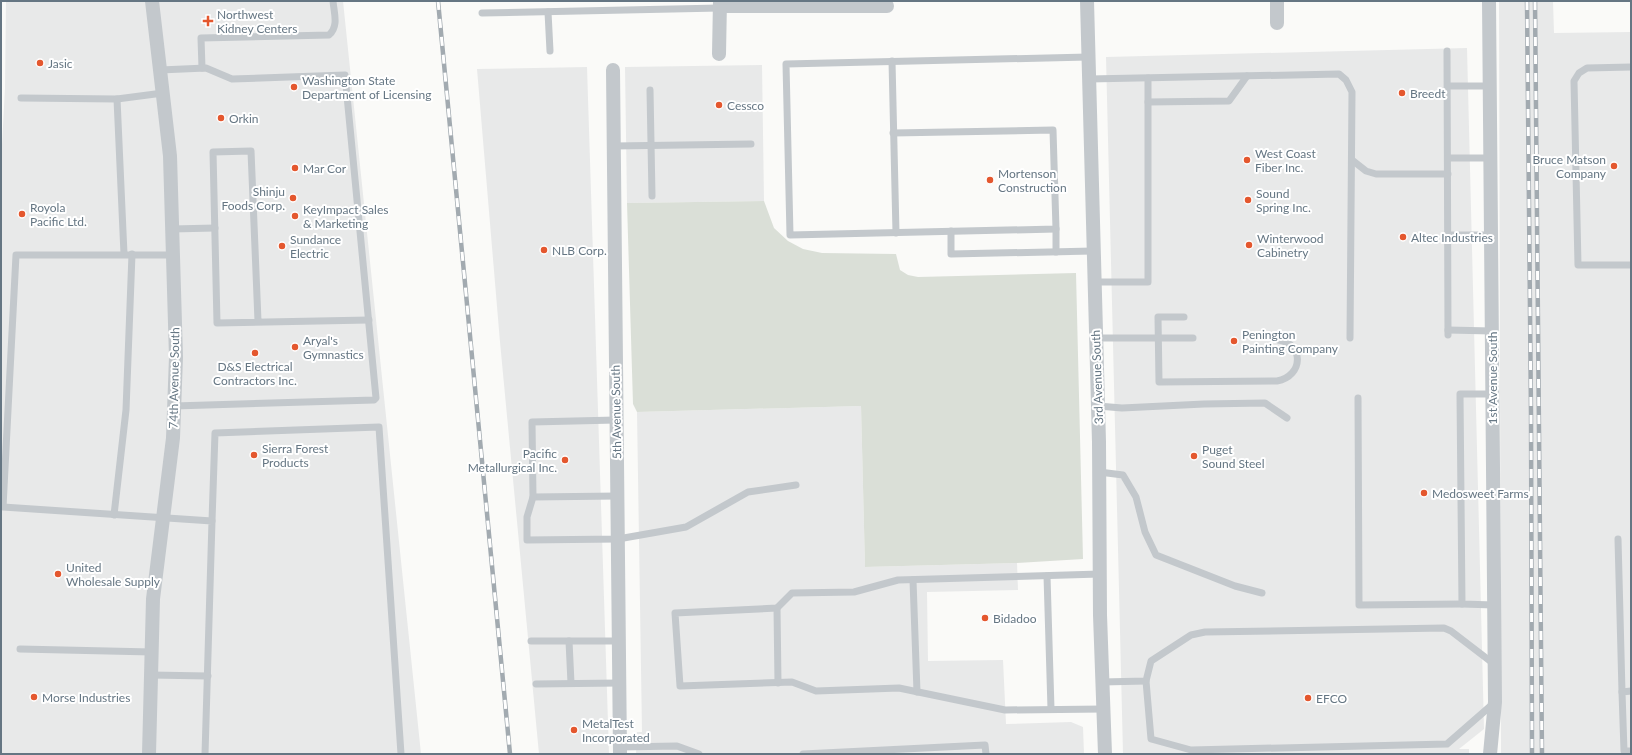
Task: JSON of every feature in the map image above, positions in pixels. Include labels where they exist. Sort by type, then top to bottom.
[{"type":"street","name":"74th Avenue South","points":[[149,754],[153,599],[173,438],[176,357],[170,156],[152,1]]},
{"type":"street","name":"3rd Avenue South","points":[[1087,1],[1098,406],[1102,682],[1105,754]]},
{"type":"street","points":[[1277,1],[1277,23]]},
{"type":"street","name":"1st Avenue South","points":[[1489,1],[1495,702],[1490,754]]},
{"type":"street","points":[[719,54],[720,5],[887,6]]},
{"type":"street","name":"5th Avenue South","points":[[613,70],[620,751]]},
{"type":"lane","points":[[202,68],[201,38],[329,35],[334,31],[335,23],[333,1]]},
{"type":"lane","points":[[482,13],[548,12],[720,5]]},
{"type":"lane","points":[[548,12],[550,51]]},
{"type":"lane","points":[[1447,51],[1448,332],[1492,331]]},
{"type":"lane","points":[[1056,229],[790,235],[786,64],[1088,57]]},
{"type":"lane","points":[[892,62],[896,233]]},
{"type":"lane","points":[[1631,67],[1587,68],[1579,73],[1574,81],[1578,265],[1631,265]]},
{"type":"lane","points":[[160,70],[206,68],[232,79],[345,75],[376,398],[374,400],[174,406]]},
{"type":"lane","points":[[1089,79],[1339,74],[1346,80],[1352,92],[1350,338]]},
{"type":"lane","points":[[1148,102],[1230,101],[1248,76]]},
{"type":"lane","points":[[1094,282],[1148,282],[1148,78]]},
{"type":"lane","points":[[1448,86],[1489,86]]},
{"type":"lane","points":[[650,90],[652,196]]},
{"type":"lane","points":[[21,98],[118,99],[163,92]]},
{"type":"lane","points":[[118,99],[124,254]]},
{"type":"lane","points":[[893,133],[1053,130],[1056,252]]},
{"type":"lane","points":[[614,146],[751,144]]},
{"type":"lane","points":[[258,321],[251,151],[212,152],[217,323],[369,320]]},
{"type":"lane","points":[[1448,158],[1490,158]]},
{"type":"lane","points":[[1352,160],[1366,171],[1376,174],[1448,174]]},
{"type":"lane","points":[[172,229],[214,228]]},
{"type":"lane","points":[[951,232],[951,254],[1093,251]]},
{"type":"lane","points":[[1448,235],[1491,235]]},
{"type":"lane","points":[[114,515],[126,410],[132,254]]},
{"type":"lane","points":[[173,256],[132,254],[16,255],[3,507],[212,521]]},
{"type":"lane","points":[[1184,317],[1158,317],[1159,382],[1277,381],[1286,379],[1294,372],[1297,365],[1297,354],[1294,348],[1288,343],[1278,340]]},
{"type":"lane","points":[[1096,338],[1193,338]]},
{"type":"lane","points":[[1462,604],[1460,394],[1492,394]]},
{"type":"lane","points":[[1358,398],[1359,605],[1494,605]]},
{"type":"lane","points":[[1098,406],[1122,408],[1265,403],[1287,418]]},
{"type":"lane","points":[[616,420],[532,422],[533,497],[527,517],[527,540],[618,539],[686,527],[748,492],[796,485]]},
{"type":"lane","points":[[205,754],[215,433],[379,427],[401,754]]},
{"type":"lane","points":[[1099,472],[1123,474],[1136,498],[1145,532],[1156,555],[1235,586],[1262,593]]},
{"type":"lane","points":[[533,497],[617,496]]},
{"type":"lane","points":[[1618,539],[1624,751],[1631,751]]},
{"type":"lane","points":[[1100,574],[898,580],[854,592],[792,593],[777,608],[675,613],[680,686],[792,682],[816,691],[899,688],[1005,710],[1103,709]]},
{"type":"lane","points":[[1047,576],[1051,709]]},
{"type":"lane","points":[[913,580],[917,692]]},
{"type":"lane","points":[[777,608],[778,683]]},
{"type":"lane","points":[[1494,664],[1451,631],[1444,628],[1205,632],[1191,634],[1151,661],[1146,681],[1151,739],[1191,750],[1447,744],[1495,702]]},
{"type":"lane","points":[[531,641],[619,641]]},
{"type":"lane","points":[[569,641],[571,683]]},
{"type":"lane","points":[[20,649],[152,652]]},
{"type":"lane","points":[[151,675],[208,676]]},
{"type":"lane","points":[[1102,682],[1146,681]]},
{"type":"lane","points":[[536,684],[619,683]]},
{"type":"lane","points":[[1622,692],[1631,691]]},
{"type":"lane","points":[[620,751],[677,746],[699,754]]},
{"type":"lane","points":[[803,754],[866,753],[985,746],[986,754]]},
{"type":"shaded area","points":[[6,1],[343,1],[421,754],[1,754],[1,164],[5,88]]},
{"type":"shaded area","points":[[1499,1],[1553,1],[1554,33],[1631,32],[1631,754],[1501,754]]},
{"type":"shaded area","points":[[1467,48],[1484,729],[1459,749],[1469,749],[1469,754],[1123,754],[1106,57]]},
{"type":"shaded area","points":[[762,65],[764,201],[627,203],[625,67]]},
{"type":"shaded area","points":[[587,67],[609,754],[539,754],[500,342],[477,69]]},
{"type":"shaded area","points":[[764,201],[774,228],[788,241],[803,249],[822,253],[896,254],[900,270],[908,275],[918,277],[1076,273],[1083,559],[1017,563],[865,567],[861,406],[637,412],[633,404],[627,203]]},
{"type":"shaded area","points":[[861,406],[865,567],[1017,563],[1018,590],[927,592],[928,661],[1003,660],[1006,724],[1071,722],[1083,727],[1084,754],[636,754],[637,732],[642,732],[637,412]]},
{"type":"railway","points":[[438,1],[510,754]]},
{"type":"railway","points":[[1527,1],[1531,414],[1532,754]]},
{"type":"railway","points":[[1535,1],[1542,754]]},
{"type":"place","name":"Northwest Kidney Centers","points":[[208,21]]},
{"type":"place","name":"Jasic","points":[[40,63]]},
{"type":"place","name":"Washington State Department of Licensing","points":[[294,87]]},
{"type":"place","name":"Breedt","points":[[1402,93]]},
{"type":"place","name":"Cessco","points":[[719,105]]},
{"type":"place","name":"Orkin","points":[[221,118]]},
{"type":"place","name":"West Coast Fiber Inc.","points":[[1247,160]]},
{"type":"place","name":"Bruce Matson Company","points":[[1614,166]]},
{"type":"place","name":"Mar Cor","points":[[295,168]]},
{"type":"place","name":"Mortenson Construction","points":[[990,180]]},
{"type":"place","name":"Shinju Foods Corp.","points":[[293,198]]},
{"type":"place","name":"Sound Spring Inc.","points":[[1248,200]]},
{"type":"place","name":"Royola Pacific Ltd.","points":[[22,214]]},
{"type":"place","name":"KeyImpact Sales & Marketing","points":[[295,216]]},
{"type":"place","name":"Altec Industries","points":[[1403,237]]},
{"type":"place","name":"Winterwood Cabinetry","points":[[1249,245]]},
{"type":"place","name":"Sundance Electric","points":[[282,246]]},
{"type":"place","name":"NLB Corp.","points":[[544,250]]},
{"type":"place","name":"Penington Painting Company","points":[[1234,341]]},
{"type":"place","name":"Aryal's Gymnastics","points":[[295,347]]},
{"type":"place","name":"D&S Electrical Contractors Inc.","points":[[255,353]]},
{"type":"place","name":"Sierra Forest Products","points":[[254,455]]},
{"type":"place","name":"Puget Sound Steel","points":[[1194,456]]},
{"type":"place","name":"Pacific Metallurgical Inc.","points":[[565,460]]},
{"type":"place","name":"Medosweet Farms","points":[[1424,493]]},
{"type":"place","name":"United Wholesale Supply","points":[[58,574]]},
{"type":"place","name":"Bidadoo","points":[[985,618]]},
{"type":"place","name":"Morse Industries","points":[[34,697]]},
{"type":"place","name":"EFCO","points":[[1308,698]]},
{"type":"place","name":"MetalTest Incorporated","points":[[574,730]]}]
